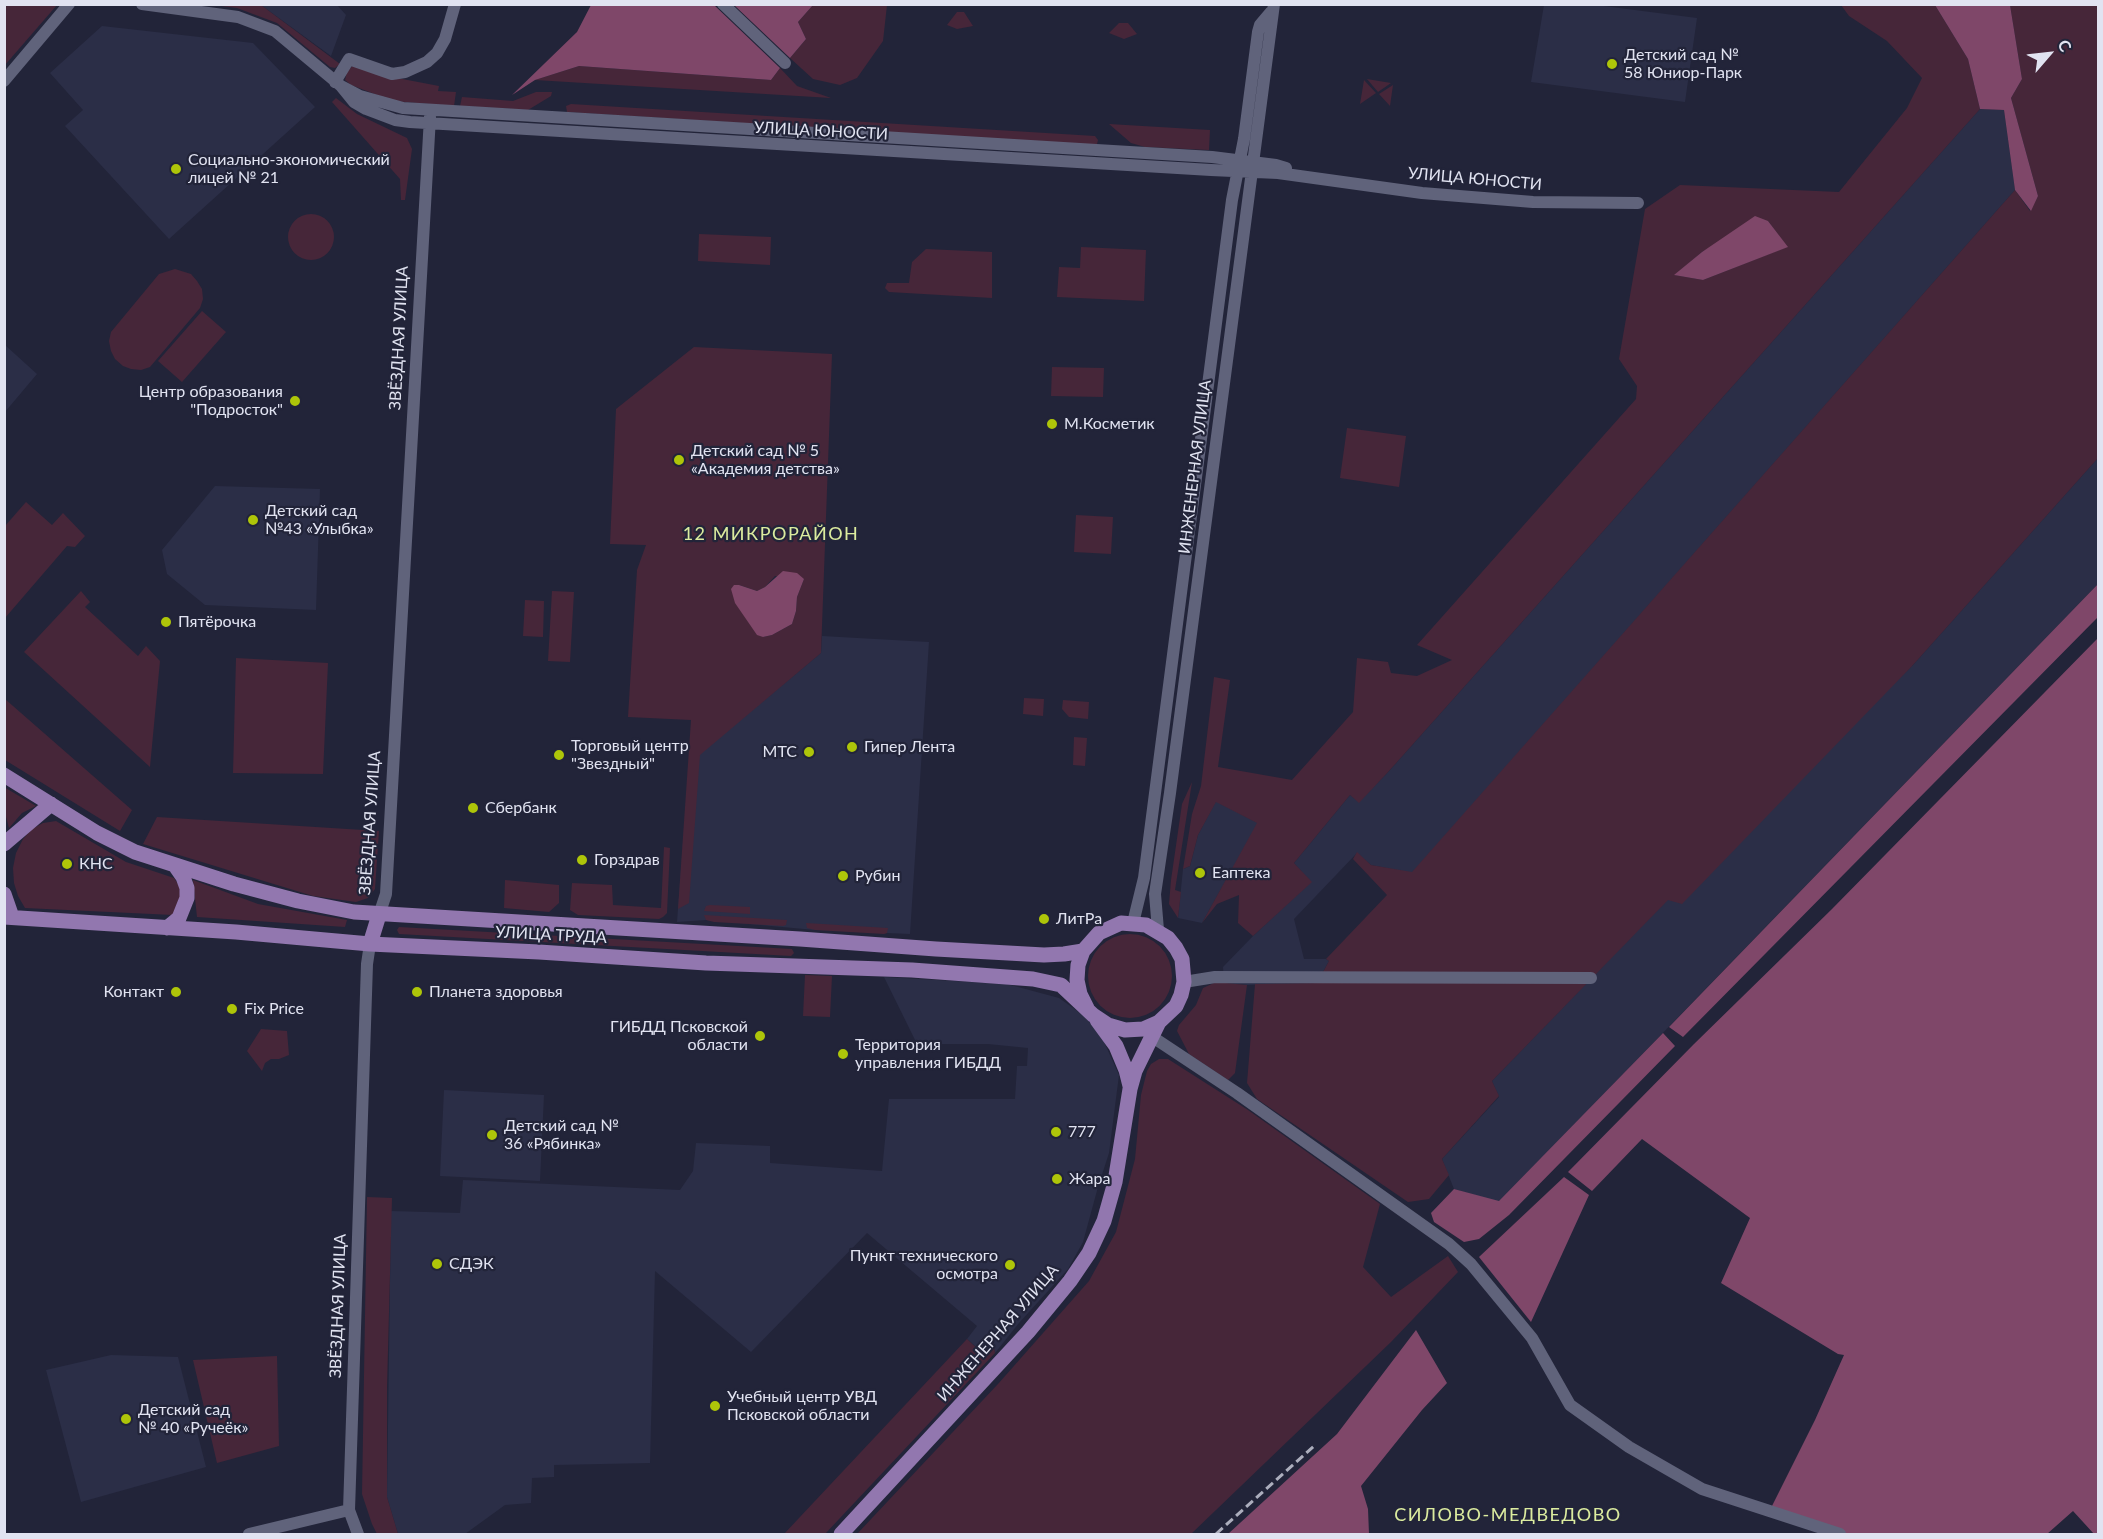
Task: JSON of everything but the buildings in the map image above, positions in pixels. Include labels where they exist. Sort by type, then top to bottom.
[{"type":"main road","name":"УЛИЦА ТРУДА","points":[[4,775],[97,833],[135,852],[176,867],[298,901],[354,912],[1044,955],[1083,951]]},
{"type":"main road","points":[[4,844],[51,804]]},
{"type":"main road","points":[[166,928],[179,918],[187,898],[187,888],[176,867]]},
{"type":"main road","points":[[4,894],[8,917]]},
{"type":"main road","name":"ЗВЁЗДНАЯ УЛИЦА","points":[[370,944],[379,915]]},
{"type":"main road","name":"УЛИЦА ТРУДА","points":[[8,917],[370,944],[706,963],[912,970],[1033,979],[1061,985],[1090,1012]]},
{"type":"main road","points":[[1083,951],[1099,933],[1110,927],[1133,923],[1146,925],[1158,930],[1176,948],[1182,959],[1184,982]]},
{"type":"main road","name":"ИНЖЕНЕРНАЯ УЛИЦА","points":[[1083,951],[1078,965],[1077,980],[1080,994],[1090,1012],[1116,1046],[1126,1070],[1130,1089]]},
{"type":"main road","name":"ИНЖЕНЕРНАЯ УЛИЦА","points":[[841,1534],[1028,1332],[1070,1281],[1089,1253],[1104,1221],[1114,1182],[1130,1089],[1136,1071],[1155,1029],[1176,1006],[1184,982]]},
{"type":"main road","points":[[1090,1012],[1108,1025],[1125,1030],[1155,1029]]},
{"type":"street","points":[[4,81],[69,4]]},
{"type":"street","name":"УЛИЦА ЮНОСТИ","points":[[142,4],[238,17],[275,31],[338,84],[354,102],[395,120],[1246,166]]},
{"type":"street","points":[[338,84],[349,59],[392,74],[405,72],[427,62],[437,53],[445,39],[455,4]]},
{"type":"street","points":[[723,4],[785,63]]},
{"type":"street","name":"ИНЖЕНЕРНАЯ УЛИЦА","points":[[1158,930],[1155,894],[1170,793],[1246,166],[1258,32],[1274,6]]},
{"type":"street","name":"УЛИЦА ЮНОСТИ","points":[[338,84],[360,96],[390,105],[430,110],[1189,155],[1311,177],[1422,193],[1510,200],[1638,203]]},
{"type":"street","name":"ЗВЁЗДНАЯ УЛИЦА","points":[[379,915],[386,894],[430,110]]},
{"type":"street","name":"ИНЖЕНЕРНАЯ УЛИЦА","points":[[1133,923],[1144,878],[1221,280],[1246,166]]},
{"type":"street","name":"ЗВЁЗДНАЯ УЛИЦА","points":[[358,1534],[349,1510],[367,964],[370,944]]},
{"type":"street","points":[[1184,982],[1215,977],[1591,978]]},
{"type":"street","points":[[1155,1029],[1237,1093],[1449,1244],[1471,1264],[1532,1338],[1569,1405],[1629,1447],[1701,1489],[1840,1534]]},
{"type":"street","points":[[249,1534],[349,1510]]},
{"type":"shaded area","points":[[4,5],[57,5],[5,65]]},
{"type":"shaded area","points":[[214,5],[261,5],[340,64],[335,68],[330,67],[277,23],[237,8]]},
{"type":"shaded area","points":[[261,5],[337,5],[346,15],[331,56]]},
{"type":"shaded area","points":[[591,5],[714,5],[780,68],[771,80],[579,66],[535,80],[512,95],[577,32]]},
{"type":"shaded area","points":[[734,5],[813,5],[798,22],[806,39],[790,58]]},
{"type":"shaded area","points":[[813,5],[887,5],[883,41],[857,78],[840,85],[813,79],[790,58],[806,39],[798,22]]},
{"type":"shaded area","name":"Детский сад № 58 Юниор-Парк","points":[[1544,5],[1596,5],[1697,18],[1685,102],[1531,82]]},
{"type":"shaded area","points":[[1841,5],[1935,5],[1968,59],[1980,109],[1389,771],[1359,803],[1350,795],[1294,863],[1312,882],[1253,936],[1238,923],[1239,895],[1217,904],[1202,923],[1257,823],[1216,802],[1198,835],[1190,866],[1183,869],[1192,814],[1201,786],[1214,677],[1230,680],[1218,767],[1292,780],[1353,712],[1357,658],[1388,662],[1391,673],[1417,676],[1452,660],[1417,645],[1636,399],[1637,386],[1619,359],[1645,209],[1680,185],[1839,192],[1907,108],[1922,78],[1887,41],[1849,16]],"holes":[[[1768,221],[1787,247],[1703,280],[1675,275],[1702,252],[1721,241]]]},
{"type":"shaded area","points":[[1935,5],[2010,5],[2022,79],[2011,98],[2038,196],[2031,211],[2015,190],[2004,110],[1980,109],[1968,59]]},
{"type":"shaded area","points":[[2010,5],[2098,5],[2098,458],[1913,665],[1682,904],[1668,900],[1492,1081],[1499,1096],[1442,1159],[1449,1175],[1429,1199],[1408,1202],[1257,1099],[1247,1083],[1255,984],[1317,983],[1329,961],[1326,959],[1387,895],[1353,859],[1357,852],[1371,865],[1412,872],[2015,190],[2030,211],[2038,196],[2011,98],[2022,79]]},
{"type":"shaded area","points":[[957,12],[964,12],[973,26],[957,29],[947,25]]},
{"type":"shaded area","points":[[1119,23],[1128,23],[1137,34],[1124,39],[1109,33]]},
{"type":"shaded area","name":"Социально-экономический лицей № 21","points":[[102,26],[253,43],[315,107],[169,239],[65,126],[83,110],[50,73]]},
{"type":"shaded area","points":[[353,65],[392,77],[439,86],[438,91],[456,92],[454,106],[393,101],[351,85],[345,80],[347,72]]},
{"type":"shaded area","points":[[579,66],[771,80],[780,68],[797,86],[831,98],[535,80]]},
{"type":"shaded area","points":[[1367,79],[1391,83],[1378,92]]},
{"type":"shaded area","points":[[1364,80],[1376,93],[1360,104]]},
{"type":"shaded area","points":[[1393,85],[1390,106],[1379,94]]},
{"type":"shaded area","points":[[536,92],[552,92],[551,96],[528,110],[460,106],[462,97],[513,101]]},
{"type":"shaded area","points":[[336,98],[357,114],[407,138],[412,149],[405,200],[401,200],[400,179],[332,102]]},
{"type":"shaded area","points":[[571,104],[1095,136],[1098,140],[1097,144],[1093,145],[567,112],[566,106]]},
{"type":"shaded area","points":[[1980,109],[2004,110],[2015,190],[1412,873],[1371,865],[1357,853],[1294,919],[1304,959],[1329,961],[1317,983],[1247,985],[1224,983],[1223,967],[1311,882],[1294,863],[1350,795],[1359,802],[1389,771]]},
{"type":"shaded area","points":[[1109,124],[1210,130],[1209,150],[1145,147],[1131,143]]},
{"type":"shaded area","points":[[311,214],[327,221],[334,237],[327,253],[311,260],[295,253],[288,237],[295,221]]},
{"type":"shaded area","points":[[1755,216],[1768,221],[1788,247],[1703,280],[1674,275],[1702,252]]},
{"type":"shaded area","points":[[699,234],[771,237],[770,265],[698,261]]},
{"type":"shaded area","points":[[1081,247],[1146,250],[1144,301],[1057,297],[1059,267],[1080,268]]},
{"type":"shaded area","points":[[926,249],[992,252],[992,298],[889,292],[885,288],[887,283],[909,283],[912,262]]},
{"type":"shaded area","points":[[175,269],[191,274],[197,281],[202,289],[203,299],[200,308],[150,367],[141,370],[123,366],[115,359],[111,351],[109,341],[111,332],[159,274]]},
{"type":"shaded area","points":[[202,311],[226,332],[182,382],[158,361]]},
{"type":"shaded area","points":[[5,345],[37,374],[5,412]]},
{"type":"shaded area","points":[[694,347],[832,354],[821,653],[700,755],[689,903],[678,909],[691,720],[628,717],[637,570],[646,545],[610,544],[616,409]],"holes":[[[775,576],[804,579],[797,597],[792,624],[772,635],[763,637],[739,585],[757,591],[765,587]]]},
{"type":"shaded area","points":[[1052,367],[1104,368],[1103,397],[1051,396]]},
{"type":"shaded area","points":[[1347,428],[1406,436],[1399,487],[1340,478]]},
{"type":"shaded area","points":[[2098,458],[2098,584],[1499,1202],[1454,1189],[1442,1159],[1499,1097],[1492,1081],[1668,899],[1913,665]]},
{"type":"shaded area","name":"Детский сад №43 «Улыбка»","points":[[215,486],[320,489],[316,610],[205,605],[167,574],[162,550]]},
{"type":"shaded area","points":[[26,502],[52,525],[63,513],[85,536],[75,547],[67,546],[5,618],[5,526]]},
{"type":"shaded area","points":[[1076,515],[1113,517],[1111,554],[1074,552]]},
{"type":"shaded area","points":[[783,571],[797,573],[804,579],[797,597],[792,624],[772,635],[763,637],[757,635],[735,603],[731,589],[734,585],[739,585],[757,591]]},
{"type":"shaded area","points":[[2098,584],[2098,617],[1683,1037],[1669,1027]]},
{"type":"shaded area","points":[[81,591],[90,602],[85,607],[138,656],[146,646],[160,661],[150,767],[24,652]]},
{"type":"shaded area","points":[[552,591],[574,592],[570,662],[548,661]]},
{"type":"shaded area","points":[[525,600],[544,601],[543,637],[523,636]]},
{"type":"shaded area","points":[[822,636],[929,642],[910,934],[815,930],[706,920],[677,922],[692,720],[720,737],[821,653]]},
{"type":"shaded area","points":[[2098,638],[2098,1534],[2094,1534],[2073,1511],[2047,1534],[1847,1534],[1770,1510],[1815,1420],[1844,1355],[1838,1354],[1721,1283],[1750,1218],[1642,1139],[1592,1191],[1568,1172],[1832,909]]},
{"type":"shaded area","points":[[236,658],[328,663],[323,774],[233,773]]},
{"type":"shaded area","points":[[1024,698],[1044,699],[1043,716],[1023,714]]},
{"type":"shaded area","points":[[5,699],[132,810],[120,831],[5,760]]},
{"type":"shaded area","points":[[1063,700],[1089,702],[1088,719],[1069,717],[1062,709]]},
{"type":"shaded area","points":[[1074,737],[1087,738],[1085,766],[1073,765]]},
{"type":"shaded area","points":[[1192,782],[1175,890],[1181,892],[1178,918],[1169,904],[1171,880],[1182,804]]},
{"type":"shaded area","points":[[4,787],[36,806],[22,813],[9,828],[5,813]]},
{"type":"shaded area","points":[[1216,801],[1258,823],[1202,923],[1178,918],[1183,869],[1190,866],[1198,835]]},
{"type":"shaded area","points":[[157,817],[379,831],[375,889],[368,898],[356,902],[313,896],[143,844]]},
{"type":"shaded area","points":[[56,821],[126,862],[174,878],[180,887],[181,898],[173,915],[25,908],[14,883],[13,868],[16,853],[23,839],[32,829],[43,823]]},
{"type":"shaded area","points":[[664,847],[670,848],[667,913],[663,917],[659,919],[578,915],[570,910],[572,883],[612,885],[613,905],[661,908]]},
{"type":"shaded area","points":[[193,880],[258,904],[347,920],[345,927],[197,917]]},
{"type":"shaded area","points":[[505,880],[559,885],[559,903],[549,912],[504,908]]},
{"type":"shaded area","points":[[706,906],[750,907],[750,914],[704,911]]},
{"type":"shaded area","points":[[704,915],[787,920],[786,925],[783,926],[714,922],[706,920]]},
{"type":"shaded area","points":[[806,923],[888,928],[887,933],[884,934],[815,930],[807,928]]},
{"type":"shaded area","points":[[399,927],[792,949],[794,953],[791,956],[399,934],[397,930]]},
{"type":"shaded area","points":[[1130,934],[1146,937],[1160,946],[1169,960],[1172,976],[1169,992],[1160,1006],[1146,1015],[1130,1018],[1114,1015],[1100,1006],[1091,992],[1088,976],[1091,960],[1100,946],[1114,937]]},
{"type":"shaded area","points":[[805,975],[832,976],[830,1017],[803,1016]]},
{"type":"shaded area","points":[[884,977],[1007,984],[1059,998],[1086,1017],[1100,1033],[1119,1075],[1109,1153],[1083,1242],[1068,1269],[995,1353],[993,1342],[983,1353],[967,1339],[977,1326],[867,1233],[751,1352],[655,1271],[650,1463],[554,1465],[554,1477],[532,1478],[531,1503],[505,1505],[465,1534],[398,1534],[387,1497],[391,1211],[460,1213],[463,1180],[680,1190],[693,1171],[696,1143],[770,1146],[770,1163],[882,1171],[889,1099],[1015,1099],[1017,1066],[1027,1066],[1028,1048],[988,1044],[917,1044]]},
{"type":"shaded area","points":[[1216,982],[1247,985],[1235,1073],[1228,1080],[1189,1054],[1177,1031],[1179,1025],[1196,1005],[1203,988]]},
{"type":"shaded area","points":[[261,1029],[287,1031],[289,1055],[271,1059],[265,1063],[262,1071],[247,1051]]},
{"type":"shaded area","points":[[1663,1033],[1675,1046],[1509,1215],[1479,1239],[1464,1242],[1434,1222],[1431,1213],[1454,1189],[1499,1201]]},
{"type":"shaded area","points":[[1159,1059],[1168,1059],[1248,1110],[1380,1204],[1363,1267],[1391,1297],[1448,1256],[1458,1272],[1391,1342],[1191,1534],[857,1534],[998,1384],[1089,1281],[1116,1232],[1135,1159],[1141,1095],[1147,1071],[1151,1064]]},
{"type":"shaded area","name":"Детский сад № 36 «Рябинка»","points":[[444,1090],[544,1095],[540,1181],[440,1176]]},
{"type":"shaded area","points":[[1564,1177],[1589,1195],[1531,1322],[1479,1257]]},
{"type":"shaded area","points":[[367,1197],[392,1198],[387,1388],[387,1497],[398,1534],[377,1534],[362,1494]]},
{"type":"shaded area","points":[[1416,1330],[1447,1383],[1422,1410],[1361,1486],[1368,1509],[1369,1534],[1228,1534],[1337,1434]]},
{"type":"shaded area","points":[[967,1339],[982,1353],[993,1341],[995,1353],[825,1534],[784,1534]]},
{"type":"shaded area","name":"Детский сад № 40 «Ручеёк»","points":[[111,1355],[178,1357],[206,1467],[81,1502],[46,1370]]},
{"type":"shaded area","points":[[277,1356],[279,1446],[217,1463],[193,1360]]},
{"type":"railway","points":[[1216,1534],[1314,1446]]},
{"type":"place","name":"Детский сад № 58 Юниор-Парк","points":[[1612,64]]},
{"type":"place","name":"Социально-экономический лицей № 21","points":[[176,169]]},
{"type":"place","name":"Центр образования \"Подросток\"","points":[[295,401]]},
{"type":"place","name":"М.Косметик","points":[[1052,424]]},
{"type":"place","name":"Детский сад № 5 «Академия детства»","points":[[679,460]]},
{"type":"place","name":"Детский сад №43 «Улыбка»","points":[[253,520]]},
{"type":"place","name":"Пятёрочка","points":[[166,622]]},
{"type":"place","name":"Гипер Лента","points":[[852,747]]},
{"type":"place","name":"МТС","points":[[809,752]]},
{"type":"place","name":"Торговый центр \"Звездный\"","points":[[559,755]]},
{"type":"place","name":"Сбербанк","points":[[473,808]]},
{"type":"place","name":"Горздрав","points":[[582,860]]},
{"type":"place","name":"КНС","points":[[67,864]]},
{"type":"place","name":"Еаптека","points":[[1200,873]]},
{"type":"place","name":"Рубин","points":[[843,876]]},
{"type":"place","name":"ЛитРа","points":[[1044,919]]},
{"type":"place","name":"Контакт","points":[[176,992]]},
{"type":"place","name":"Планета здоровья","points":[[417,992]]},
{"type":"place","name":"Fix Price","points":[[232,1009]]},
{"type":"place","name":"ГИБДД Псковской области","points":[[760,1036]]},
{"type":"place","name":"Территория управления ГИБДД","points":[[843,1054]]},
{"type":"place","name":"777","points":[[1056,1132]]},
{"type":"place","name":"Детский сад № 36 «Рябинка»","points":[[492,1135]]},
{"type":"place","name":"Жара","points":[[1057,1179]]},
{"type":"place","name":"СДЭК","points":[[437,1264]]},
{"type":"place","name":"Пункт технического осмотра","points":[[1010,1265]]},
{"type":"place","name":"Учебный центр УВД Псковской области","points":[[715,1406]]},
{"type":"place","name":"Детский сад № 40 «Ручеёк»","points":[[126,1419]]},
{"type":"district","name":"12 МИКРОРАЙОН","points":[[771,534]]},
{"type":"district","name":"СИЛОВО-МЕДВЕДОВО","points":[[1508,1515]]}]
